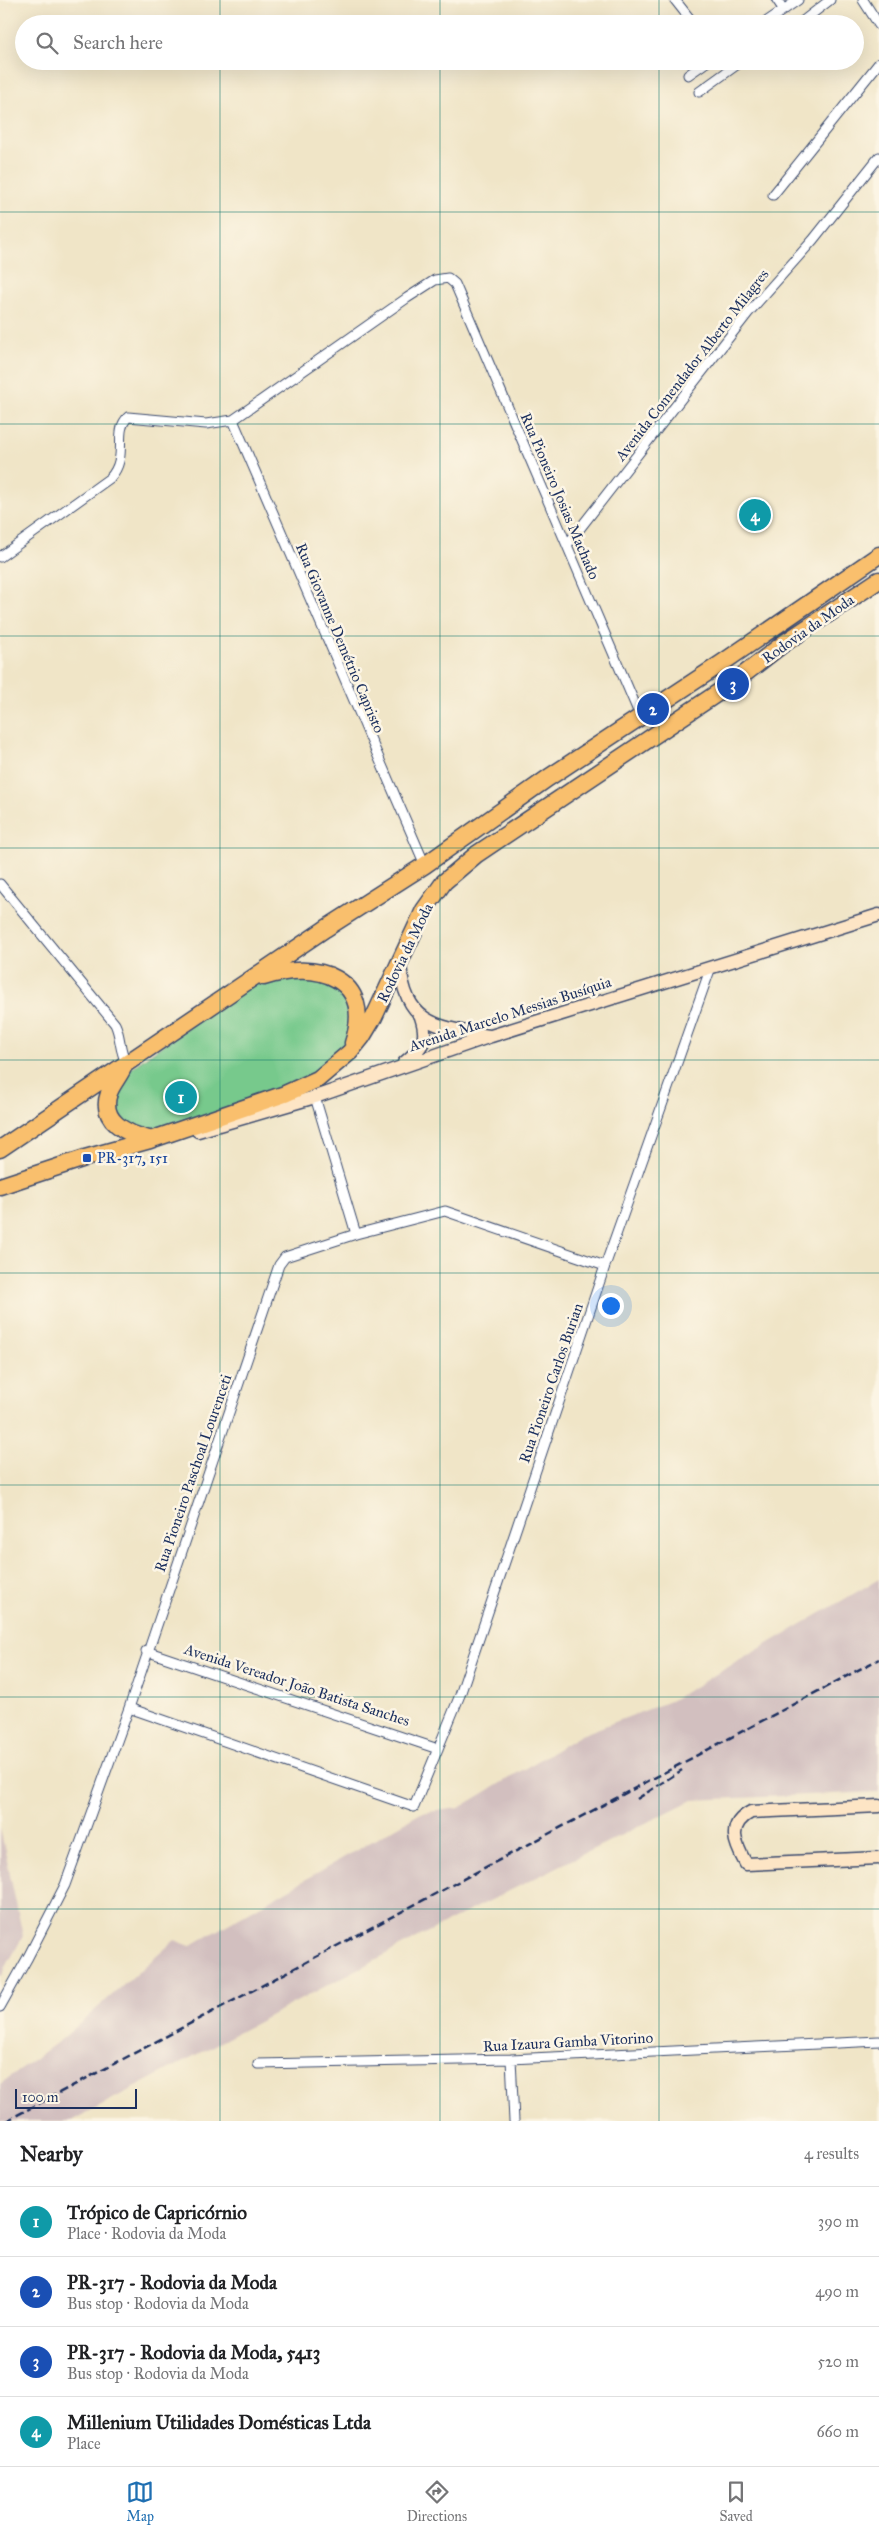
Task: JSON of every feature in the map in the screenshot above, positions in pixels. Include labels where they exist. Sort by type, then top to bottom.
[{"type":"highway","name":"Rodovia da Moda","points":[[0,1149],[325,929],[425,865],[548,778],[641,718],[879,555]]},
{"type":"highway","name":"Rodovia da Moda","points":[[0,1186],[85,1158],[150,1140],[285,1094],[318,1078],[350,1052],[374,1017],[424,910],[444,882],[477,854],[734,682],[783,644],[879,580]]},
{"type":"highway","points":[[249,982],[290,970],[319,973],[340,982],[352,992],[358,1004],[358,1029],[350,1052]]},
{"type":"highway","points":[[126,1062],[110,1090],[106,1101],[107,1111],[120,1129],[150,1140]]},
{"type":"street","points":[[675,0],[687,15]]},
{"type":"street","points":[[777,0],[784,10]]},
{"type":"street","points":[[776,15],[798,0]]},
{"type":"street","points":[[811,15],[830,0]]},
{"type":"street","points":[[863,0],[879,25]]},
{"type":"street","points":[[773,195],[879,63]]},
{"type":"street","points":[[688,75],[695,70]]},
{"type":"street","points":[[699,92],[723,70]]},
{"type":"street","name":"Avenida Comendador Alberto Milagres","points":[[567,545],[748,313],[813,240],[879,157]]},
{"type":"street","name":"Rua Pioneiro Josias Machado","points":[[233,420],[425,286],[441,278],[448,278],[455,284],[641,718]]},
{"type":"street","points":[[0,557],[114,474],[122,455],[121,428],[128,417],[206,424],[233,420]]},
{"type":"street","name":"Rua Giovanne Demétrio Capristo","points":[[233,420],[425,865]]},
{"type":"street","points":[[0,884],[114,1024],[118,1030],[126,1062]]},
{"type":"street","name":"Avenida Marcelo Messias Busíquia","points":[[150,1140],[193,1132],[315,1097],[491,1036],[879,915]]},
{"type":"street","points":[[398,1068],[420,1050],[424,1041],[421,1017],[406,995],[401,982],[400,964]]},
{"type":"street","name":"Rua Pioneiro Carlos Burian","points":[[129,1708],[414,1807],[460,1695],[605,1266],[711,967]]},
{"type":"street","points":[[421,1017],[443,1027],[491,1036]]},
{"type":"street","points":[[315,1097],[356,1234]]},
{"type":"street","name":"Rua Pioneiro Paschoal Lourenceti","points":[[0,2008],[64,1885],[129,1708],[146,1651],[279,1265],[290,1254],[356,1234],[445,1211],[605,1266]]},
{"type":"street","name":"Avenida Vereador João Batista Sanches","points":[[146,1651],[438,1749]]},
{"type":"street","points":[[879,1806],[751,1812],[743,1816],[736,1825],[738,1850],[746,1864],[879,1858]]},
{"type":"street","name":"Rua Izaura Gamba Vitorino","points":[[258,2064],[512,2059],[879,2041]]},
{"type":"street","points":[[512,2059],[514,2121]]},
{"type":"shaded area","points":[[879,1579],[879,1792],[692,1800],[445,1923],[71,2121],[0,2121],[0,2084],[62,2039],[175,1940],[190,1946],[421,1813],[459,1808],[581,1735],[670,1701]]},
{"type":"shaded area","points":[[0,1828],[23,1936],[0,1978]]},
{"type":"green space","points":[[290,970],[352,992],[350,1052],[318,1079],[150,1140],[119,1129],[110,1090],[118,1078],[249,982]]},
{"type":"railway","points":[[6,2121],[879,1659]]},
{"type":"railway","points":[[637,1799],[682,1770]]},
{"type":"place","name":"Millenium Utilidades Domésticas Ltda","points":[[755,515]]},
{"type":"place","name":"PR-317 - Rodovia da Moda, 5413","points":[[733,684]]},
{"type":"place","name":"PR-317 - Rodovia da Moda","points":[[653,709]]},
{"type":"place","name":"Trópico de Capricórnio","points":[[181,1097]]},
{"type":"place","name":"PR-317, 151","points":[[87,1158]]}]
